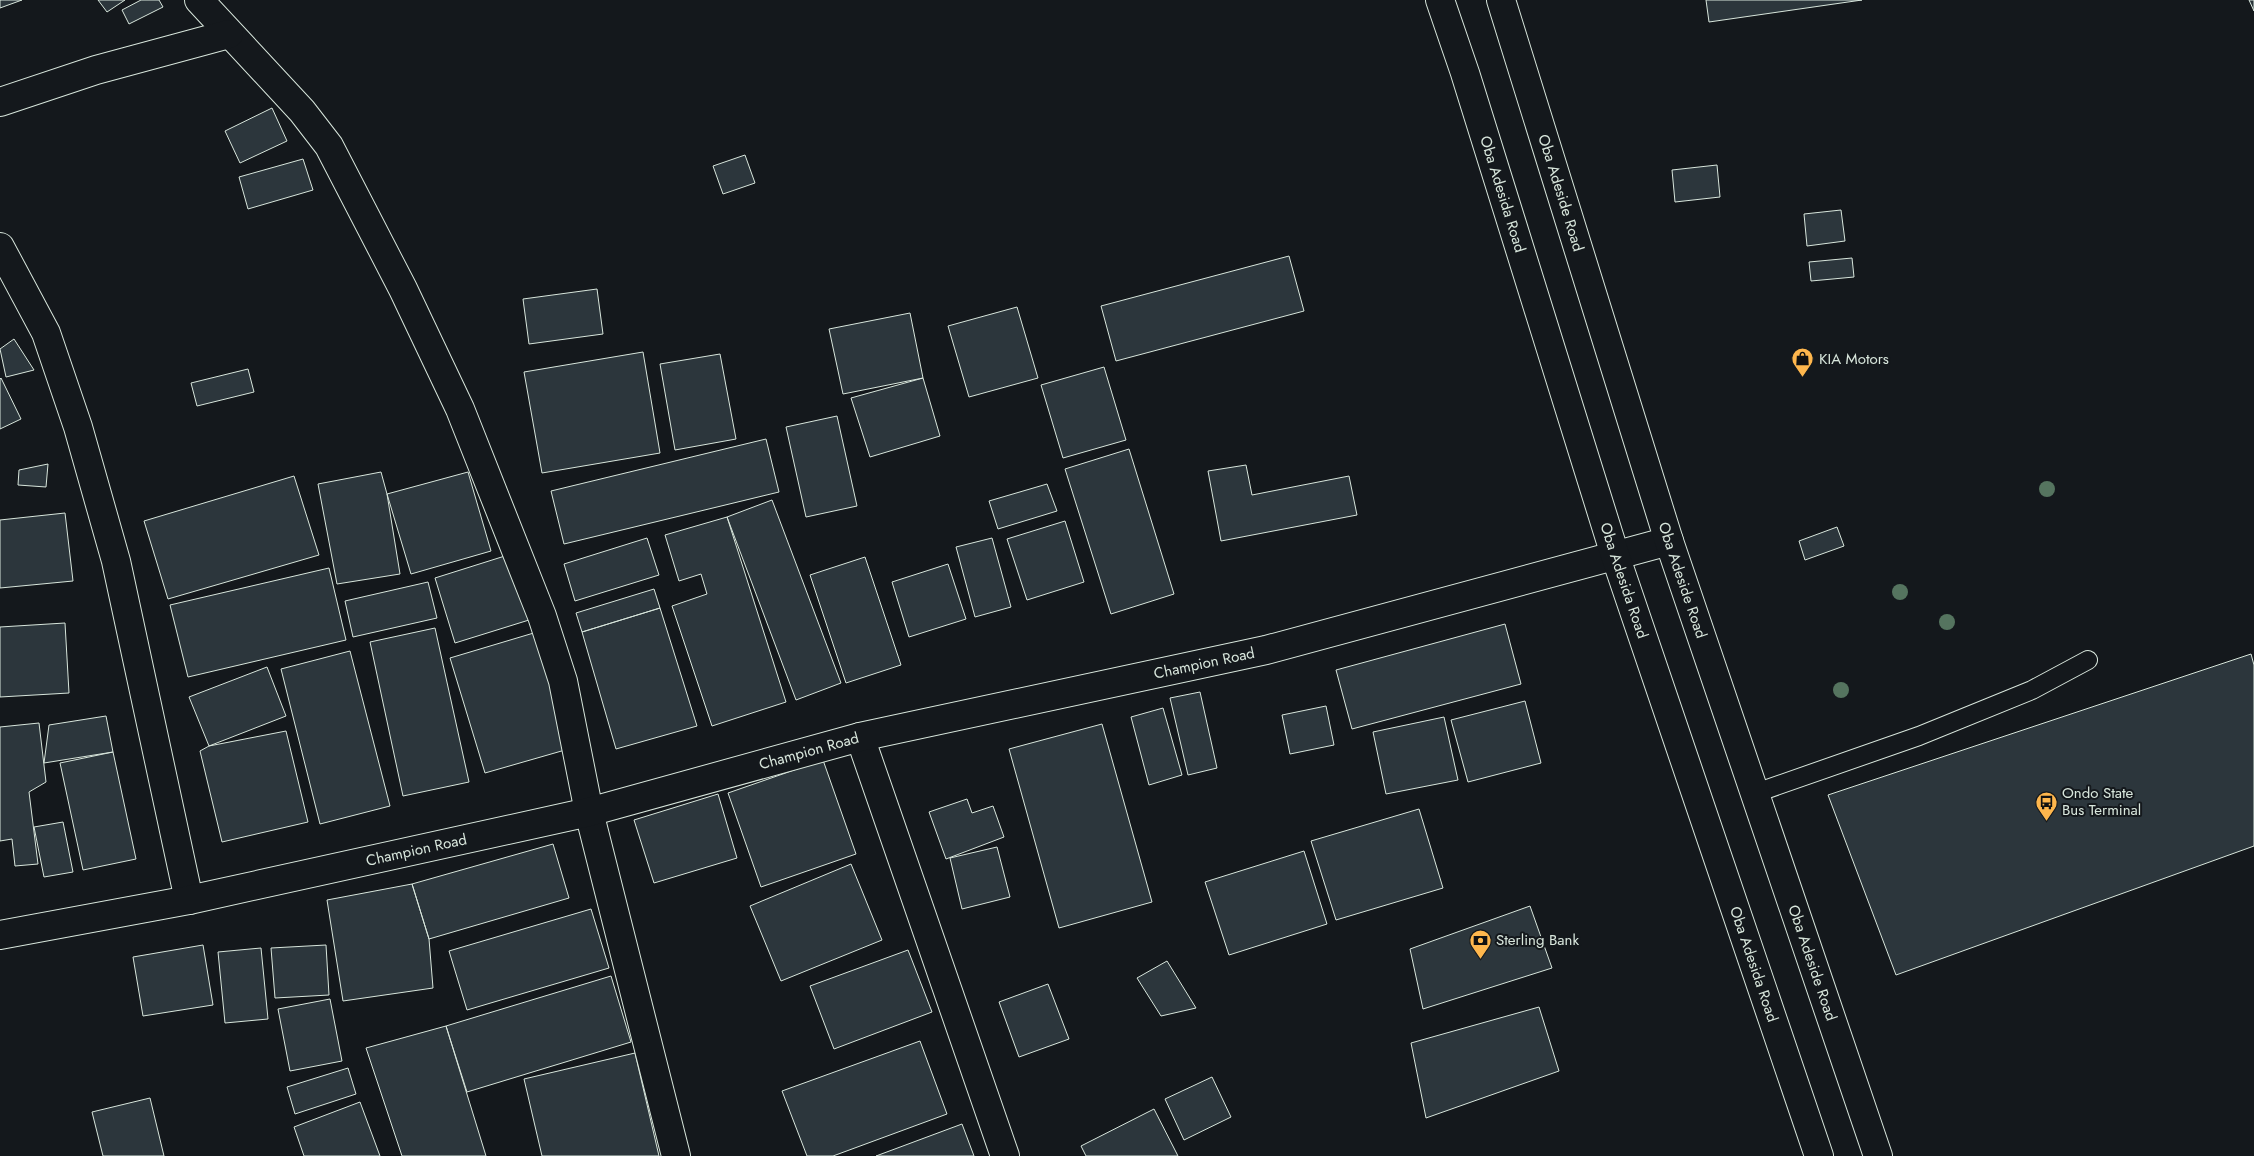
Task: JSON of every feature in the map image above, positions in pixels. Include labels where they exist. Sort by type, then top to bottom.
[{"type":"street","points":[[199,0],[228,34],[302,111],[329,146],[403,289],[460,409],[542,616],[563,681],[589,812],[676,1156]]},
{"type":"street","name":"Oba Adesida Road","points":[[1440,0],[1465,73],[1615,554],[1820,1156]]},
{"type":"street","name":"Oba Adeside Road","points":[[1501,0],[1669,541],[1753,794],[1878,1156]]},
{"type":"street","points":[[0,102],[96,70],[228,34]]},
{"type":"street","points":[[0,247],[46,333],[78,427],[116,561],[189,900]]},
{"type":"street","name":"Champion Road","points":[[0,935],[189,900],[589,812],[860,737],[1266,650],[1615,554],[1669,541]]},
{"type":"street","points":[[860,737],[1005,1156]]},
{"type":"lane","points":[[1753,794],[1919,736],[2032,690],[2088,660]]},
{"type":"building","points":[[0,0],[22,0],[0,8]]},
{"type":"building","points":[[98,0],[125,0],[107,12]]},
{"type":"building","points":[[141,0],[159,0],[163,7],[129,24],[122,10]]},
{"type":"building","points":[[1706,0],[1862,0],[1709,22]]},
{"type":"building","points":[[2249,0],[2254,0],[2254,11]]},
{"type":"building","points":[[272,108],[287,141],[240,163],[225,131]]},
{"type":"building","points":[[745,155],[755,183],[723,194],[713,166]]},
{"type":"building","points":[[303,159],[313,190],[248,209],[239,177]]},
{"type":"building","points":[[1717,165],[1720,197],[1675,202],[1672,170]]},
{"type":"building","points":[[1841,210],[1845,241],[1807,246],[1804,214]]},
{"type":"building","points":[[1289,256],[1304,311],[1116,361],[1101,306]]},
{"type":"building","points":[[1852,258],[1854,277],[1811,281],[1809,262]]},
{"type":"building","points":[[597,289],[603,334],[529,344],[523,299]]},
{"type":"building","points":[[1017,307],[1038,378],[969,397],[948,326]]},
{"type":"building","points":[[910,313],[923,378],[843,394],[829,329]]},
{"type":"building","points":[[14,339],[34,370],[6,377],[0,349]]},
{"type":"building","points":[[643,352],[660,453],[542,473],[524,372]]},
{"type":"building","points":[[720,354],[736,439],[675,450],[660,364]]},
{"type":"building","points":[[1104,367],[1126,440],[1063,458],[1041,385]]},
{"type":"building","points":[[248,369],[254,392],[197,406],[191,383]]},
{"type":"building","points":[[923,378],[940,436],[870,457],[851,398]]},
{"type":"building","points":[[0,379],[21,419],[0,429]]},
{"type":"building","points":[[837,416],[857,506],[806,517],[786,427]]},
{"type":"building","points":[[766,439],[779,492],[564,544],[551,491]]},
{"type":"building","points":[[1129,449],[1174,594],[1111,614],[1065,469]]},
{"type":"building","points":[[48,464],[46,487],[18,485],[19,470]]},
{"type":"building","points":[[1246,465],[1252,495],[1349,476],[1357,515],[1221,541],[1208,471]]},
{"type":"building","points":[[381,472],[387,494],[400,574],[337,584],[318,484]]},
{"type":"building","points":[[468,472],[491,551],[411,574],[387,494]]},
{"type":"building","points":[[294,476],[319,555],[168,599],[144,521]]},
{"type":"building","points":[[1047,484],[1057,511],[998,529],[989,501]]},
{"type":"building","points":[[772,500],[841,683],[796,700],[727,517]]},
{"type":"building","points":[[65,513],[73,581],[0,588],[0,520]]},
{"type":"building","points":[[727,517],[786,702],[712,726],[672,606],[707,594],[701,574],[679,581],[665,535]]},
{"type":"building","points":[[1065,521],[1084,582],[1027,600],[1007,539]]},
{"type":"building","points":[[1837,527],[1844,546],[1805,560],[1799,541]]},
{"type":"building","points":[[647,538],[659,575],[575,601],[564,564]]},
{"type":"building","points":[[992,538],[1011,607],[975,617],[956,547]]},
{"type":"building","points":[[508,555],[529,620],[455,643],[435,578]]},
{"type":"building","points":[[865,557],[901,665],[846,683],[810,575]]},
{"type":"building","points":[[948,564],[966,619],[909,637],[892,582]]},
{"type":"building","points":[[329,568],[346,640],[188,677],[170,605]]},
{"type":"building","points":[[428,582],[437,618],[353,637],[345,601]]},
{"type":"building","points":[[654,589],[660,608],[582,632],[576,613]]},
{"type":"building","points":[[660,608],[697,726],[616,749],[582,632]]},
{"type":"building","points":[[65,623],[69,693],[0,697],[0,627]]},
{"type":"building","points":[[1505,624],[1521,684],[1352,729],[1336,670]]},
{"type":"building","points":[[435,628],[469,782],[403,796],[370,642]]},
{"type":"building","points":[[537,632],[572,748],[485,773],[450,658]]},
{"type":"building","points":[[350,651],[390,806],[320,824],[281,669]]},
{"type":"building","name":"Ondo State Bus Terminal","points":[[2251,654],[2254,665],[2254,846],[1896,975],[1828,795]]},
{"type":"building","points":[[267,667],[286,716],[209,746],[189,697]]},
{"type":"building","points":[[1200,692],[1217,768],[1188,775],[1170,698]]},
{"type":"building","points":[[1525,701],[1541,763],[1468,782],[1451,720]]},
{"type":"building","points":[[1326,706],[1334,745],[1290,754],[1282,715]]},
{"type":"building","points":[[1163,708],[1182,775],[1149,785],[1131,717]]},
{"type":"building","points":[[106,716],[113,752],[44,763],[49,725]]},
{"type":"building","points":[[1444,717],[1458,780],[1386,794],[1373,732]]},
{"type":"building","points":[[39,723],[46,782],[29,792],[38,864],[15,866],[12,839],[0,841],[0,727]]},
{"type":"building","points":[[1102,724],[1152,902],[1059,928],[1009,749]]},
{"type":"building","points":[[286,731],[308,822],[222,842],[200,751],[209,746]]},
{"type":"building","points":[[113,752],[136,859],[83,870],[60,763]]},
{"type":"building","points":[[823,760],[856,854],[761,887],[728,793]]},
{"type":"building","points":[[718,794],[737,858],[654,883],[634,820]]},
{"type":"building","points":[[967,799],[972,813],[993,806],[1004,837],[946,859],[929,812]]},
{"type":"building","points":[[1419,809],[1443,888],[1336,920],[1311,841]]},
{"type":"building","points":[[63,822],[73,872],[44,877],[34,827]]},
{"type":"building","points":[[553,844],[569,898],[429,939],[412,884]]},
{"type":"building","points":[[997,847],[1010,897],[962,909],[950,858]]},
{"type":"building","points":[[1304,851],[1327,924],[1229,955],[1205,882]]},
{"type":"building","points":[[851,864],[882,940],[781,981],[750,906]]},
{"type":"building","points":[[412,884],[429,939],[433,988],[343,1001],[327,900]]},
{"type":"building","name":"Sterling Bank","points":[[1530,906],[1552,968],[1423,1009],[1410,949]]},
{"type":"building","points":[[591,909],[609,968],[467,1010],[449,951]]},
{"type":"building","points":[[203,945],[213,1005],[143,1016],[133,957]]},
{"type":"building","points":[[326,945],[329,995],[275,998],[271,948]]},
{"type":"building","points":[[261,948],[268,1019],[225,1023],[218,952]]},
{"type":"building","points":[[908,950],[932,1012],[834,1049],[810,986]]},
{"type":"building","points":[[1167,961],[1196,1008],[1161,1016],[1137,978]]},
{"type":"building","points":[[611,976],[631,1042],[467,1092],[446,1026]]},
{"type":"building","points":[[1048,984],[1069,1039],[1019,1057],[999,1002]]},
{"type":"building","points":[[330,999],[342,1061],[290,1071],[278,1009]]},
{"type":"building","points":[[1539,1007],[1559,1071],[1426,1118],[1411,1043]]},
{"type":"building","points":[[446,1026],[486,1156],[402,1156],[366,1048]]},
{"type":"building","points":[[920,1041],[947,1114],[833,1156],[807,1156],[782,1091]]},
{"type":"building","points":[[635,1053],[659,1156],[542,1156],[524,1079]]},
{"type":"building","points":[[348,1068],[356,1094],[295,1114],[287,1087]]},
{"type":"building","points":[[1212,1077],[1231,1117],[1184,1140],[1165,1099]]},
{"type":"building","points":[[150,1098],[164,1156],[103,1156],[92,1112]]},
{"type":"building","points":[[360,1102],[380,1156],[304,1156],[294,1127]]},
{"type":"building","points":[[1154,1109],[1178,1156],[1086,1156],[1081,1146]]},
{"type":"building","points":[[962,1124],[974,1156],[876,1156]]},
{"type":"place","name":"KIA Motors","points":[[1803,378]]},
{"type":"place","name":"Ondo State Bus Terminal","points":[[2046,821]]},
{"type":"place","name":"Sterling Bank","points":[[1480,959]]}]
